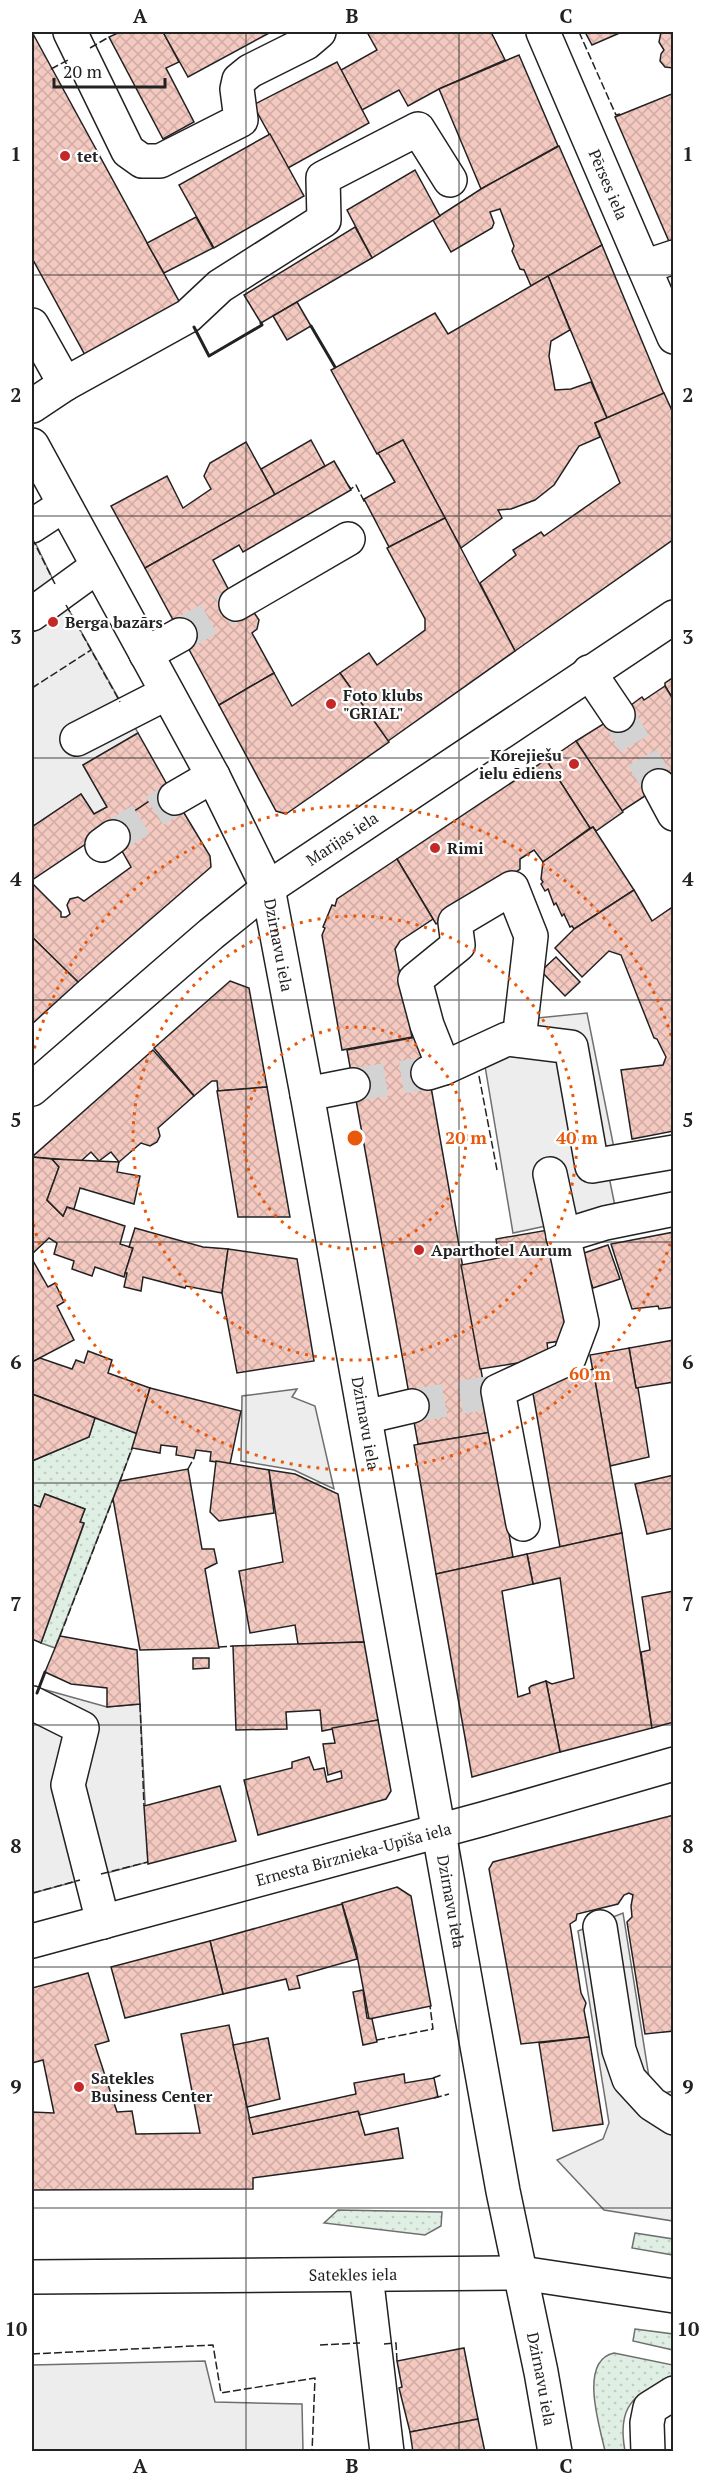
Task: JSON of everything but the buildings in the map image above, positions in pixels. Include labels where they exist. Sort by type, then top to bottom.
[{"type":"main road","points":[[70,32],[128,151],[142,161],[160,161],[241,120],[237,89],[239,80],[250,71],[306,43],[319,32]]},
{"type":"main road","name":"Pērses iela","points":[[543,32],[659,262],[674,337]]},
{"type":"main road","points":[[32,406],[65,384],[188,316],[220,286],[324,220],[323,178],[418,129],[450,180]]},
{"type":"main road","points":[[32,325],[65,384]]},
{"type":"main road","name":"Dzirnavu iela","points":[[32,445],[213,776],[268,888],[308,1094],[503,2191],[555,2451]]},
{"type":"main road","points":[[32,526],[64,505]]},
{"type":"main road","points":[[236,604],[348,539]]},
{"type":"main road","points":[[32,614],[98,566]]},
{"type":"main road","name":"Marijas iela","points":[[32,1089],[268,888],[674,617]]},
{"type":"main road","points":[[146,654],[180,635]]},
{"type":"main road","points":[[589,672],[618,715]]},
{"type":"main road","points":[[77,739],[167,693]]},
{"type":"main road","points":[[175,798],[213,776]]},
{"type":"main road","points":[[519,1041],[531,936],[512,888],[455,922],[458,945],[415,980],[436,1070],[507,1039],[519,1041],[571,1047],[592,1166],[674,1152]]},
{"type":"main road","points":[[308,1094],[353,1085]]},
{"type":"main road","points":[[523,1524],[498,1391],[568,1358],[582,1323],[550,1174]]},
{"type":"main road","points":[[563,1236],[605,1223],[674,1209]]},
{"type":"main road","points":[[365,1417],[412,1406]]},
{"type":"main road","points":[[32,1703],[82,1728],[68,1785],[103,1922]]},
{"type":"main road","name":"Ernesta Birznieka-Upīša iela","points":[[32,1941],[674,1764]]},
{"type":"main road","points":[[600,1927],[619,2050],[629,2079],[652,2104],[674,2118]]},
{"type":"main road","name":"Satekles iela","points":[[32,2277],[520,2273],[674,2296]]},
{"type":"main road","points":[[366,2275],[387,2451]]},
{"type":"main road","points":[[656,2446],[647,2423],[650,2408],[674,2393]]},
{"type":"green space","points":[[95,1418],[138,1434],[55,1648],[41,1643],[84,1524],[80,1522],[85,1509],[45,1494],[40,1507],[32,1504],[32,1461],[89,1437]]},
{"type":"green space","points":[[338,2210],[442,2212],[441,2226],[425,2235],[324,2223]]},
{"type":"green space","points":[[635,2233],[673,2239],[673,2255],[632,2248]]},
{"type":"green space","points":[[635,2329],[673,2334],[673,2350],[633,2341]]},
{"type":"green space","points":[[614,2353],[673,2365],[673,2380],[647,2390],[631,2404],[623,2423],[625,2451],[605,2451],[594,2396],[597,2368],[603,2359]]},
{"type":"shaded area","points":[[32,536],[60,594],[138,733],[83,765],[107,807],[94,814],[81,794],[32,827]]},
{"type":"shaded area","points":[[587,1013],[615,1153],[605,1157],[616,1211],[513,1233],[481,1042],[507,1021]]},
{"type":"shaded area","points":[[297,1389],[292,1397],[315,1406],[334,1489],[294,1470],[241,1461],[242,1396]]},
{"type":"shaded area","points":[[39,1688],[107,1707],[140,1704],[148,1862],[33,1893],[32,1707]]},
{"type":"shaded area","points":[[623,1913],[652,2096],[673,2091],[673,2221],[604,2210],[557,2160],[603,2139],[609,2123],[578,1931]]},
{"type":"shaded area","points":[[205,2361],[215,2402],[302,2404],[303,2451],[32,2451],[32,2365]]},
{"type":"tunnel","points":[[180,635],[236,604]]},
{"type":"tunnel","points":[[618,715],[659,786]]},
{"type":"tunnel","points":[[113,837],[175,798]]},
{"type":"tunnel","points":[[353,1085],[428,1073]]},
{"type":"tunnel","points":[[412,1406],[498,1391]]},
{"type":"fence","points":[[579,32],[616,115],[620,114]]},
{"type":"fence","points":[[90,48],[109,37]]},
{"type":"fence","points":[[51,69],[70,59]]},
{"type":"fence","points":[[348,485],[351,489],[356,485],[365,503]]},
{"type":"fence","points":[[32,538],[55,584]]},
{"type":"fence","points":[[66,605],[120,702]]},
{"type":"fence","points":[[32,688],[91,650]]},
{"type":"fence","points":[[479,1076],[497,1170]]},
{"type":"fence","points":[[120,1481],[132,1448]]},
{"type":"fence","points":[[188,1469],[194,1458]]},
{"type":"fence","points":[[60,1636],[113,1499]]},
{"type":"fence","points":[[219,1647],[233,1646]]},
{"type":"fence","points":[[140,1704],[144,1806]]},
{"type":"fence","points":[[101,1874],[148,1862]]},
{"type":"fence","points":[[33,1893],[80,1880]]},
{"type":"fence","points":[[377,2040],[433,2029],[430,2006]]},
{"type":"fence","points":[[433,2078],[441,2075]]},
{"type":"fence","points":[[434,2098],[449,2094]]},
{"type":"fence","points":[[320,2345],[360,2343]]},
{"type":"fence","points":[[384,2344],[396,2343],[397,2361]]},
{"type":"fence","points":[[32,2354],[213,2345],[221,2393],[315,2378],[312,2452]]},
{"type":"wall","points":[[194,327],[209,356],[262,325],[261,323]]},
{"type":"wall","points":[[311,326],[335,367]]},
{"type":"wall","points":[[37,1693],[45,1672]]},
{"type":"place","name":"tet","points":[[65,156]]},
{"type":"place","name":"Berga bazārs","points":[[53,622]]},
{"type":"place","name":"Foto klubs \"GRIAL\"","points":[[331,704]]},
{"type":"place","name":"Korejiešu ielu ēdiens","points":[[574,764]]},
{"type":"place","name":"Rimi","points":[[435,848]]},
{"type":"place","name":"Aparthotel Aurum","points":[[419,1250]]},
{"type":"place","name":"Satekles Business Center","points":[[79,2087]]}]
